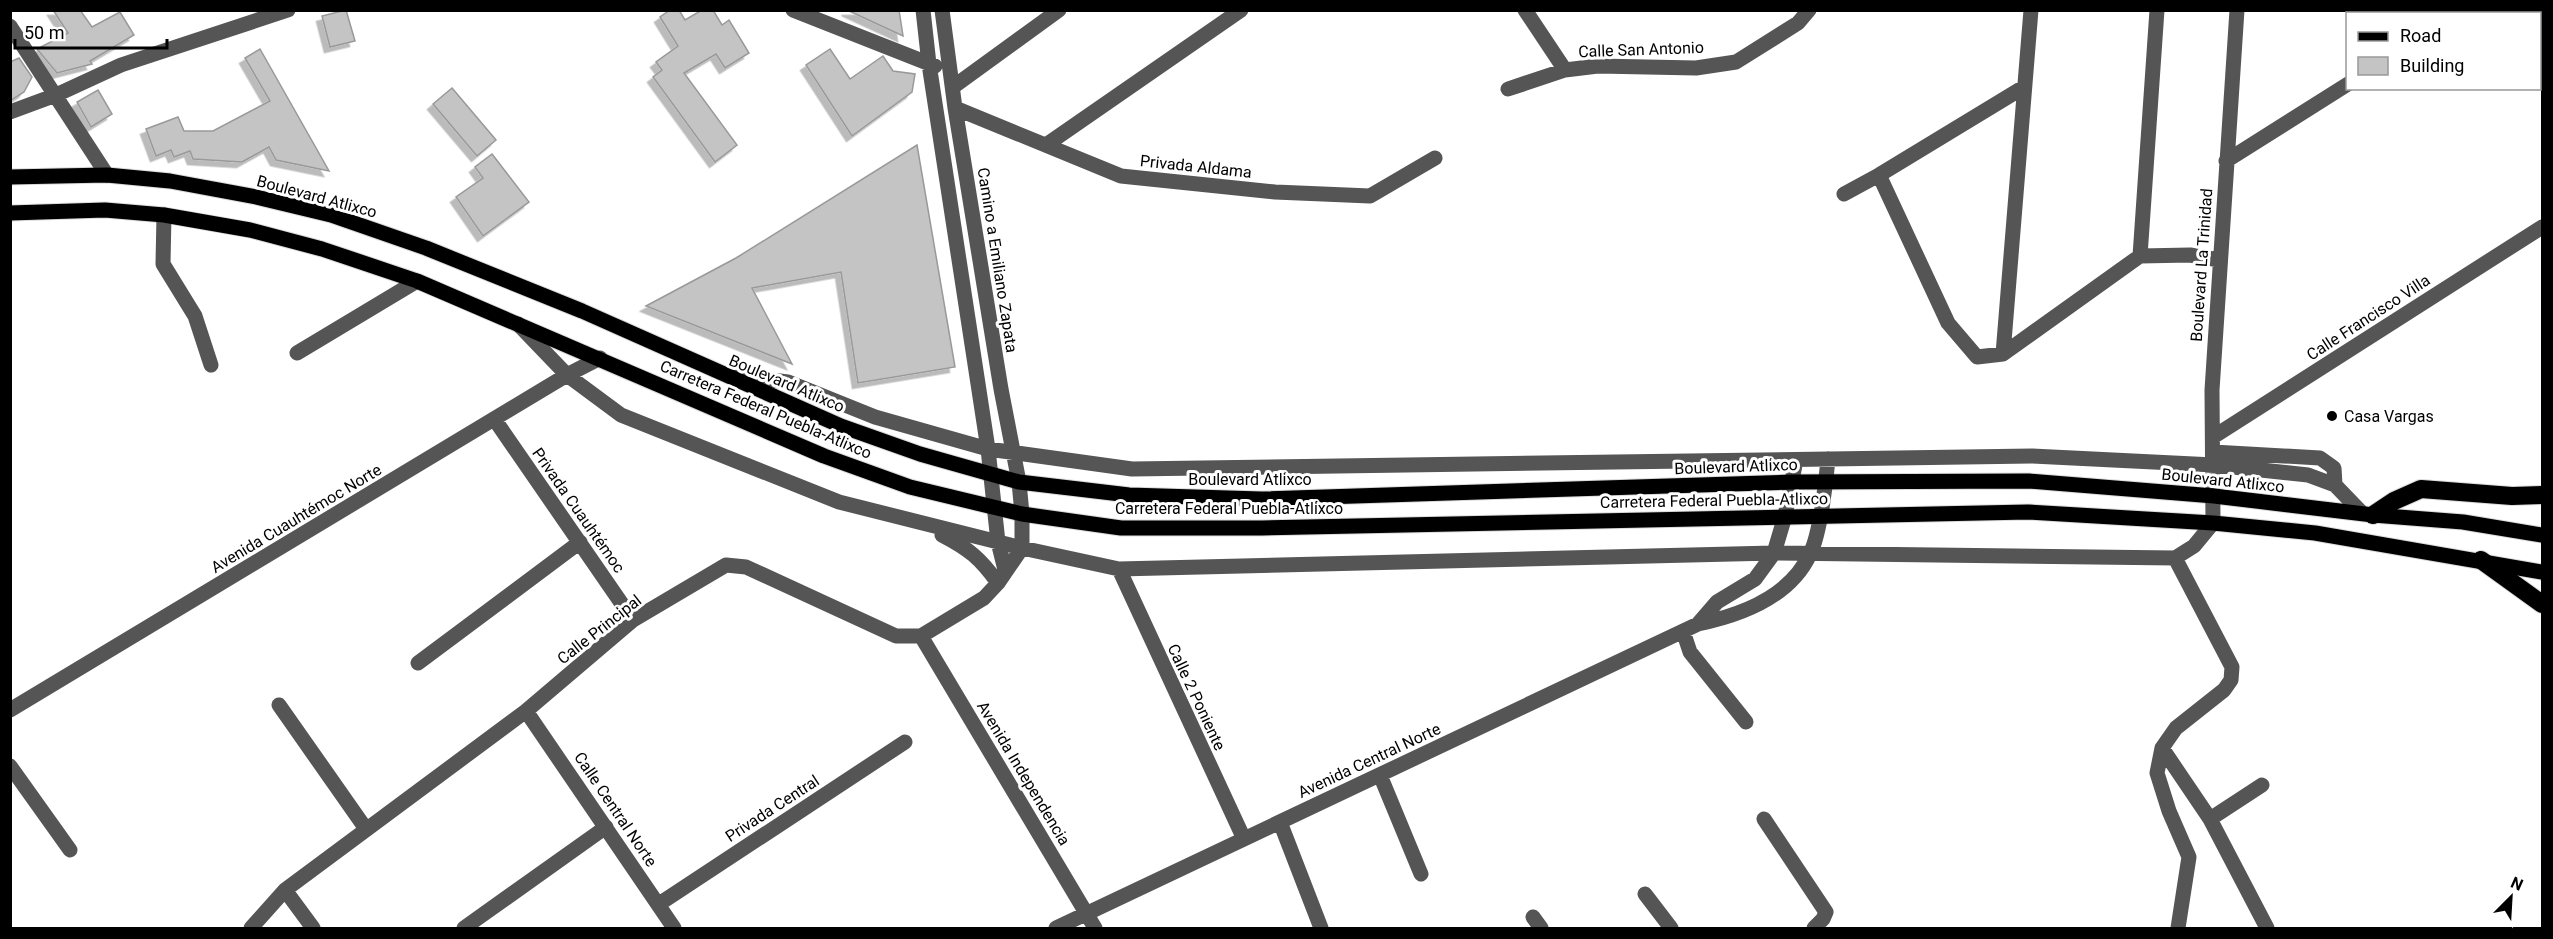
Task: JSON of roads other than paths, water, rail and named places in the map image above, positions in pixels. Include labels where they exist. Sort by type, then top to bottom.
[{"type":"highway","points":[[2367,514],[2421,489],[2512,496],[2542,495]]},
{"type":"highway","points":[[2489,561],[2542,590]]},
{"type":"highway","points":[[2489,561],[2542,604]]},
{"type":"main road","name":"Boulevard Atlixco","points":[[10,177],[107,176],[170,181],[256,197],[331,215],[426,248],[582,311],[840,426],[920,454],[1020,482],[1129,495],[1261,499],[1826,481],[2029,482],[2214,496],[2367,514],[2463,522],[2542,535]]},
{"type":"main road","name":"Carretera Federal Puebla-Atlixco","points":[[10,213],[105,210],[164,215],[250,230],[322,249],[417,281],[824,456],[910,487],[1022,514],[1121,528],[1262,528],[2028,512],[2213,523]]},
{"type":"main road","points":[[2213,523],[2315,533],[2489,561],[2542,572]]},
{"type":"street","points":[[10,112],[56,95],[121,65],[288,10]]},
{"type":"street","points":[[793,10],[950,71]]},
{"type":"street","points":[[923,10],[929,64],[988,449],[1002,576]]},
{"type":"street","name":"Camino a Emiliano Zapata","points":[[942,10],[955,108],[1001,389],[1020,482],[1022,514]]},
{"type":"street","points":[[953,87],[1059,10]]},
{"type":"street","points":[[1046,145],[1241,10]]},
{"type":"street","name":"Calle San Antonio","points":[[1525,10],[1565,70],[1598,66],[1696,68],[1736,62],[1798,23],[1809,10]]},
{"type":"street","points":[[2003,354],[2031,10]]},
{"type":"street","points":[[2140,256],[2157,10]]},
{"type":"street","name":"Boulevard La Trinidad","points":[[2213,523],[2212,390],[2237,10]]},
{"type":"street","points":[[10,26],[107,176]]},
{"type":"street","points":[[1508,89],[1565,70]]},
{"type":"street","points":[[2226,161],[2346,85]]},
{"type":"street","points":[[1844,194],[1880,176],[2024,87]]},
{"type":"street","name":"Privada Aldama","points":[[955,108],[1121,176],[1275,192],[1370,196],[1435,158]]},
{"type":"street","points":[[1880,176],[1948,323],[1977,357],[2003,354],[2140,256],[2190,255],[2219,260]]},
{"type":"street","points":[[164,215],[163,264],[195,316],[211,365]]},
{"type":"street","name":"Calle Francisco Villa","points":[[2213,451],[2542,227]]},
{"type":"street","points":[[297,353],[417,281]]},
{"type":"street","points":[[518,324],[567,375],[621,415],[839,502],[1022,548],[1119,569],[1774,553],[2175,558],[2194,546],[2213,523]]},
{"type":"street","name":"Avenida Cuauhtémoc Norte","points":[[10,710],[567,375],[600,358]]},
{"type":"street","points":[[720,374],[788,382],[875,417],[988,449],[1132,469],[1796,460],[2213,451],[2335,485],[2367,514]]},
{"type":"street","name":"Privada Cuauhtémoc","points":[[495,420],[633,620]]},
{"type":"street","name":"Avenida Central Norte","points":[[1056,928],[1698,624],[1731,617],[1770,599],[1795,577],[1811,553],[1826,481],[1828,459]]},
{"type":"street","name":"Avenida Central Norte","points":[[1698,624],[1717,602],[1755,579],[1774,553],[1785,516],[1796,460]]},
{"type":"street","points":[[921,636],[984,598],[1022,548],[1022,514]]},
{"type":"street","points":[[918,522],[967,548],[1002,576]]},
{"type":"street","points":[[418,663],[580,542]]},
{"type":"street","points":[[2175,558],[2232,667],[2231,680],[2224,690],[2176,728],[2162,748],[2157,772],[2169,811],[2189,857],[2178,928]]},
{"type":"street","name":"Calle Principal","points":[[251,928],[285,890],[526,711],[633,620],[726,565],[746,567],[896,636],[921,636]]},
{"type":"street","name":"Calle 2 Poniente","points":[[1119,569],[1244,839]]},
{"type":"street","points":[[1683,631],[1690,652],[1746,722]]},
{"type":"street","name":"Avenida Independencia","points":[[921,636],[1095,928]]},
{"type":"street","points":[[279,705],[366,829]]},
{"type":"street","name":"Calle Central Norte","points":[[526,711],[674,928]]},
{"type":"street","name":"Privada Central","points":[[659,904],[905,742]]},
{"type":"street","points":[[2162,748],[2210,819],[2267,928]]},
{"type":"street","points":[[10,766],[70,850]]},
{"type":"street","points":[[1380,776],[1421,874]]},
{"type":"street","points":[[2210,819],[2262,785]]},
{"type":"street","points":[[1764,819],[1826,912],[1814,928]]},
{"type":"street","points":[[1280,822],[1321,928]]},
{"type":"street","points":[[464,928],[606,827]]},
{"type":"street","points":[[285,890],[313,928]]},
{"type":"street","points":[[1645,894],[1671,928]]},
{"type":"place","name":"Casa Vargas","points":[[2332,416]]}]
